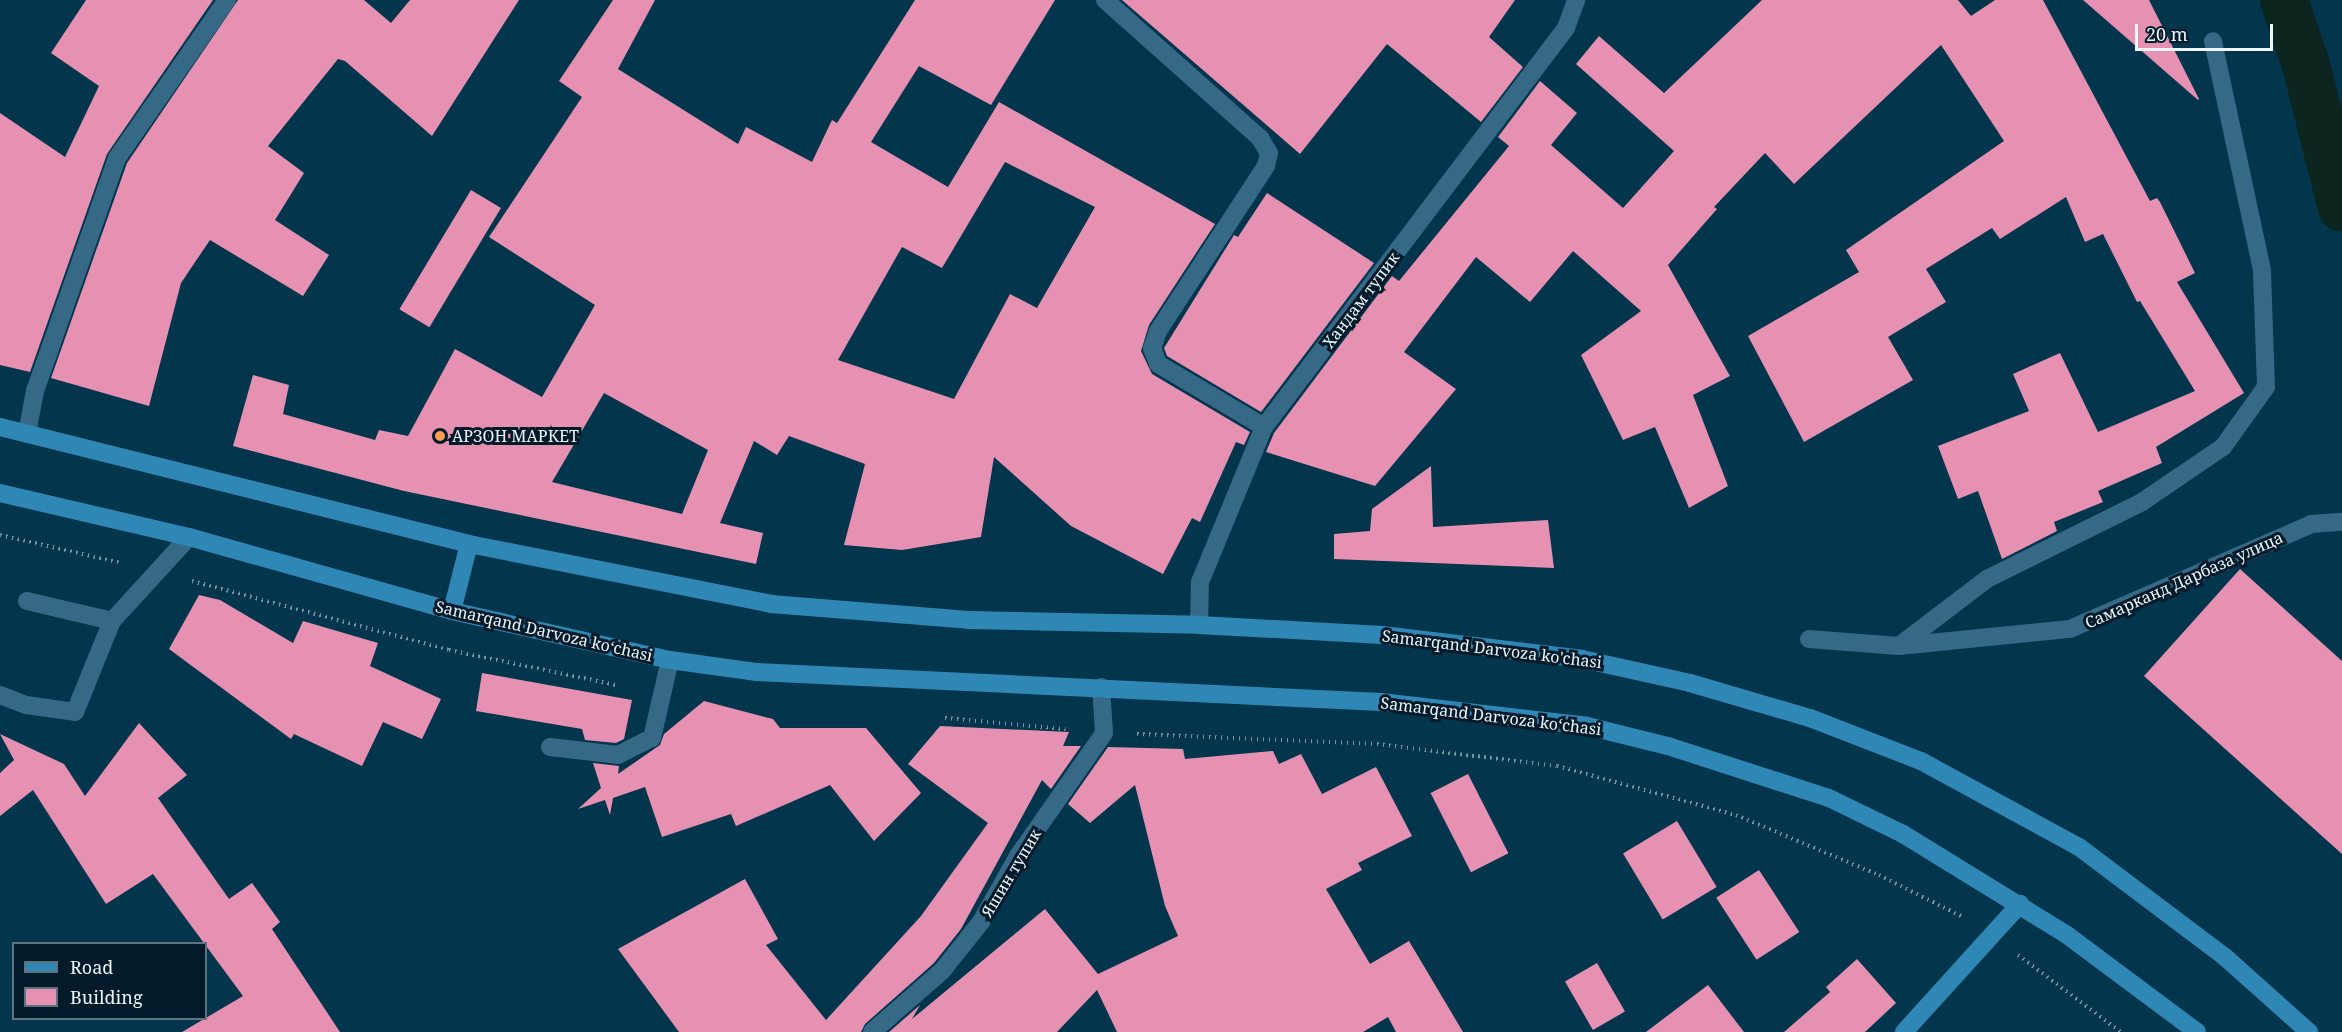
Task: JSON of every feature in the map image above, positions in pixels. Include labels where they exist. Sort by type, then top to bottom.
[{"type":"main road","points":[[0,427],[469,544],[452,611]]},
{"type":"main road","name":"Samarqand Darvoza koʻchasi","points":[[0,493],[189,537],[452,611],[670,660],[757,672],[1101,687]]},
{"type":"main road","name":"Samarqand Darvoza ko'chasi","points":[[469,544],[771,604],[968,620],[1199,625],[1382,635],[1582,659],[1749,699],[1866,739],[1921,761],[2079,847],[2225,957],[2309,1032]]},
{"type":"main road","name":"Samarqand Darvoza ko‘chasi","points":[[1101,687],[1380,702],[1587,726],[1668,746],[1828,798],[1903,834],[2020,904],[2197,1032]]},
{"type":"main road","points":[[1904,1032],[2020,904]]},
{"type":"street","points":[[27,433],[35,391],[117,158],[227,0]]},
{"type":"street","points":[[1105,0],[1260,138],[1269,153],[1266,166],[1158,331],[1152,348],[1158,364],[1264,427]]},
{"type":"street","name":"Хандам тупик","points":[[1199,625],[1200,582],[1264,427],[1566,28],[1576,0]]},
{"type":"street","points":[[1899,646],[1987,579],[2142,502],[2223,447],[2265,387],[2262,270],[2212,41]]},
{"type":"street","name":"Самарканд Дарбаза улица","points":[[1809,639],[1899,646],[2070,629],[2311,524],[2342,522]]},
{"type":"street","points":[[0,695],[26,705],[75,712],[112,621],[189,537]]},
{"type":"street","points":[[27,600],[112,621]]},
{"type":"street","points":[[550,747],[618,755],[652,738],[670,660]]},
{"type":"street","name":"Яшин тупик","points":[[872,1032],[942,971],[981,922],[1018,856],[1104,733],[1101,687]]},
{"type":"building","points":[[86,0],[213,0],[107,154],[30,372],[0,365],[0,113],[65,157],[99,86],[51,53]]},
{"type":"building","points":[[238,0],[364,0],[391,23],[410,0],[519,0],[432,136],[345,61],[338,59],[268,146],[304,173],[275,220],[329,255],[303,296],[210,240],[181,283],[149,406],[51,378],[127,163]]},
{"type":"building","points":[[613,0],[655,0],[618,69],[738,144],[746,127],[812,162],[832,120],[837,123],[915,0],[1055,0],[991,105],[919,66],[871,142],[948,187],[999,102],[1215,224],[1149,325],[1141,351],[1152,374],[1250,432],[1244,445],[1236,442],[1200,522],[1192,518],[1163,574],[1071,526],[994,457],[981,537],[902,550],[844,545],[865,464],[789,436],[777,455],[754,441],[720,523],[763,533],[756,564],[404,491],[233,446],[253,375],[289,385],[283,414],[375,440],[379,430],[408,436],[455,349],[542,397],[595,305],[489,237],[582,97],[559,81]],"holes":[[[1005,162],[1095,207],[1037,308],[1010,294],[954,399],[838,360],[902,247],[942,268]],[[604,393],[708,450],[682,514],[552,482]]]},
{"type":"building","points":[[1122,0],[1515,0],[1489,37],[1523,67],[1481,122],[1387,44],[1300,154]]},
{"type":"building","points":[[1762,0],[1958,0],[1971,16],[1995,0],[2043,0],[2150,201],[2157,198],[2160,202],[2195,273],[2177,282],[2244,393],[2156,447],[2162,463],[2098,491],[2103,502],[2054,522],[2057,531],[2002,559],[1978,491],[1958,499],[1938,446],[2029,411],[2013,374],[2060,353],[2098,432],[2195,391],[2140,301],[2137,302],[2103,234],[2085,242],[2066,197],[2000,239],[1992,228],[1926,269],[1946,302],[1888,337],[1913,380],[1804,442],[1748,336],[1859,272],[1846,250],[2004,141],[1941,45],[1794,184],[1765,153],[1714,207],[1717,209],[1668,265],[1730,376],[1693,395],[1728,486],[1689,508],[1655,427],[1623,440],[1581,355],[1641,311],[1573,251],[1530,302],[1476,257],[1404,352],[1456,389],[1375,486],[1266,452],[1274,433],[1392,276],[1399,281],[1509,146],[1498,137],[1540,81],[1577,113],[1551,145],[1623,208],[1674,151],[1576,64],[1599,36],[1664,93]]},
{"type":"building","points":[[2083,0],[2149,0],[2199,99],[2198,100]]},
{"type":"building","points":[[471,190],[501,208],[429,327],[399,309]]},
{"type":"building","points":[[1267,193],[1374,263],[1261,412],[1167,356],[1164,348],[1234,235],[1238,237]]},
{"type":"building","points":[[1431,466],[1433,527],[1548,520],[1554,568],[1334,559],[1334,534],[1370,531],[1372,509]]},
{"type":"building","points":[[2240,569],[2342,661],[2342,854],[2144,676]]},
{"type":"building","points":[[199,595],[220,600],[293,643],[303,621],[378,643],[370,666],[441,699],[422,739],[383,722],[362,766],[294,734],[291,739],[169,649]]},
{"type":"building","points":[[482,673],[632,700],[624,739],[616,743],[585,740],[582,729],[476,711]]},
{"type":"building","points":[[704,701],[773,719],[780,728],[866,728],[921,793],[874,841],[830,785],[736,826],[731,814],[662,837],[645,787],[613,798],[610,815],[605,800],[578,809],[601,788],[593,763],[619,766],[618,774],[660,745],[664,734]]},
{"type":"building","points":[[139,723],[187,775],[158,798],[229,899],[252,883],[280,922],[272,929],[340,1032],[182,1032],[202,1020],[207,1020],[207,1017],[243,996],[207,947],[207,942],[203,942],[153,874],[106,904],[33,790],[0,816],[0,773],[14,760],[0,734],[64,764],[85,796]]},
{"type":"building","points":[[940,726],[1069,732],[1063,746],[1081,746],[1051,789],[1042,780],[961,929],[934,963],[865,1024],[861,1032],[679,1032],[618,949],[745,879],[778,939],[766,945],[826,1020],[921,916],[988,823],[908,764]]},
{"type":"building","points":[[1108,747],[1183,749],[1185,759],[1273,751],[1279,764],[1301,754],[1322,794],[1376,767],[1412,836],[1358,863],[1362,870],[1326,889],[1370,964],[1409,941],[1463,1032],[1396,1032],[1388,1017],[1363,1032],[1117,1032],[1097,990],[1057,1032],[889,1032],[920,1005],[912,1019],[1045,909],[1098,974],[1178,936],[1165,906],[1135,785],[1090,823],[1068,804]]},
{"type":"building","points":[[1468,774],[1508,853],[1471,872],[1431,793]]},
{"type":"building","points":[[1677,821],[1717,887],[1663,919],[1623,853]]},
{"type":"building","points":[[1759,870],[1799,932],[1757,960],[1716,898]]},
{"type":"building","points":[[1857,959],[1896,1003],[1865,1032],[1784,1032],[1830,992],[1826,987]]},
{"type":"building","points":[[1597,963],[1625,1011],[1593,1030],[1565,981]]},
{"type":"building","points":[[1708,985],[1744,1032],[1646,1032]]},
{"type":"waterway","points":[[2284,0],[2306,65],[2342,208]]},
{"type":"place","name":"АРЗОН МАРКЕТ","points":[[440,436]]}]
